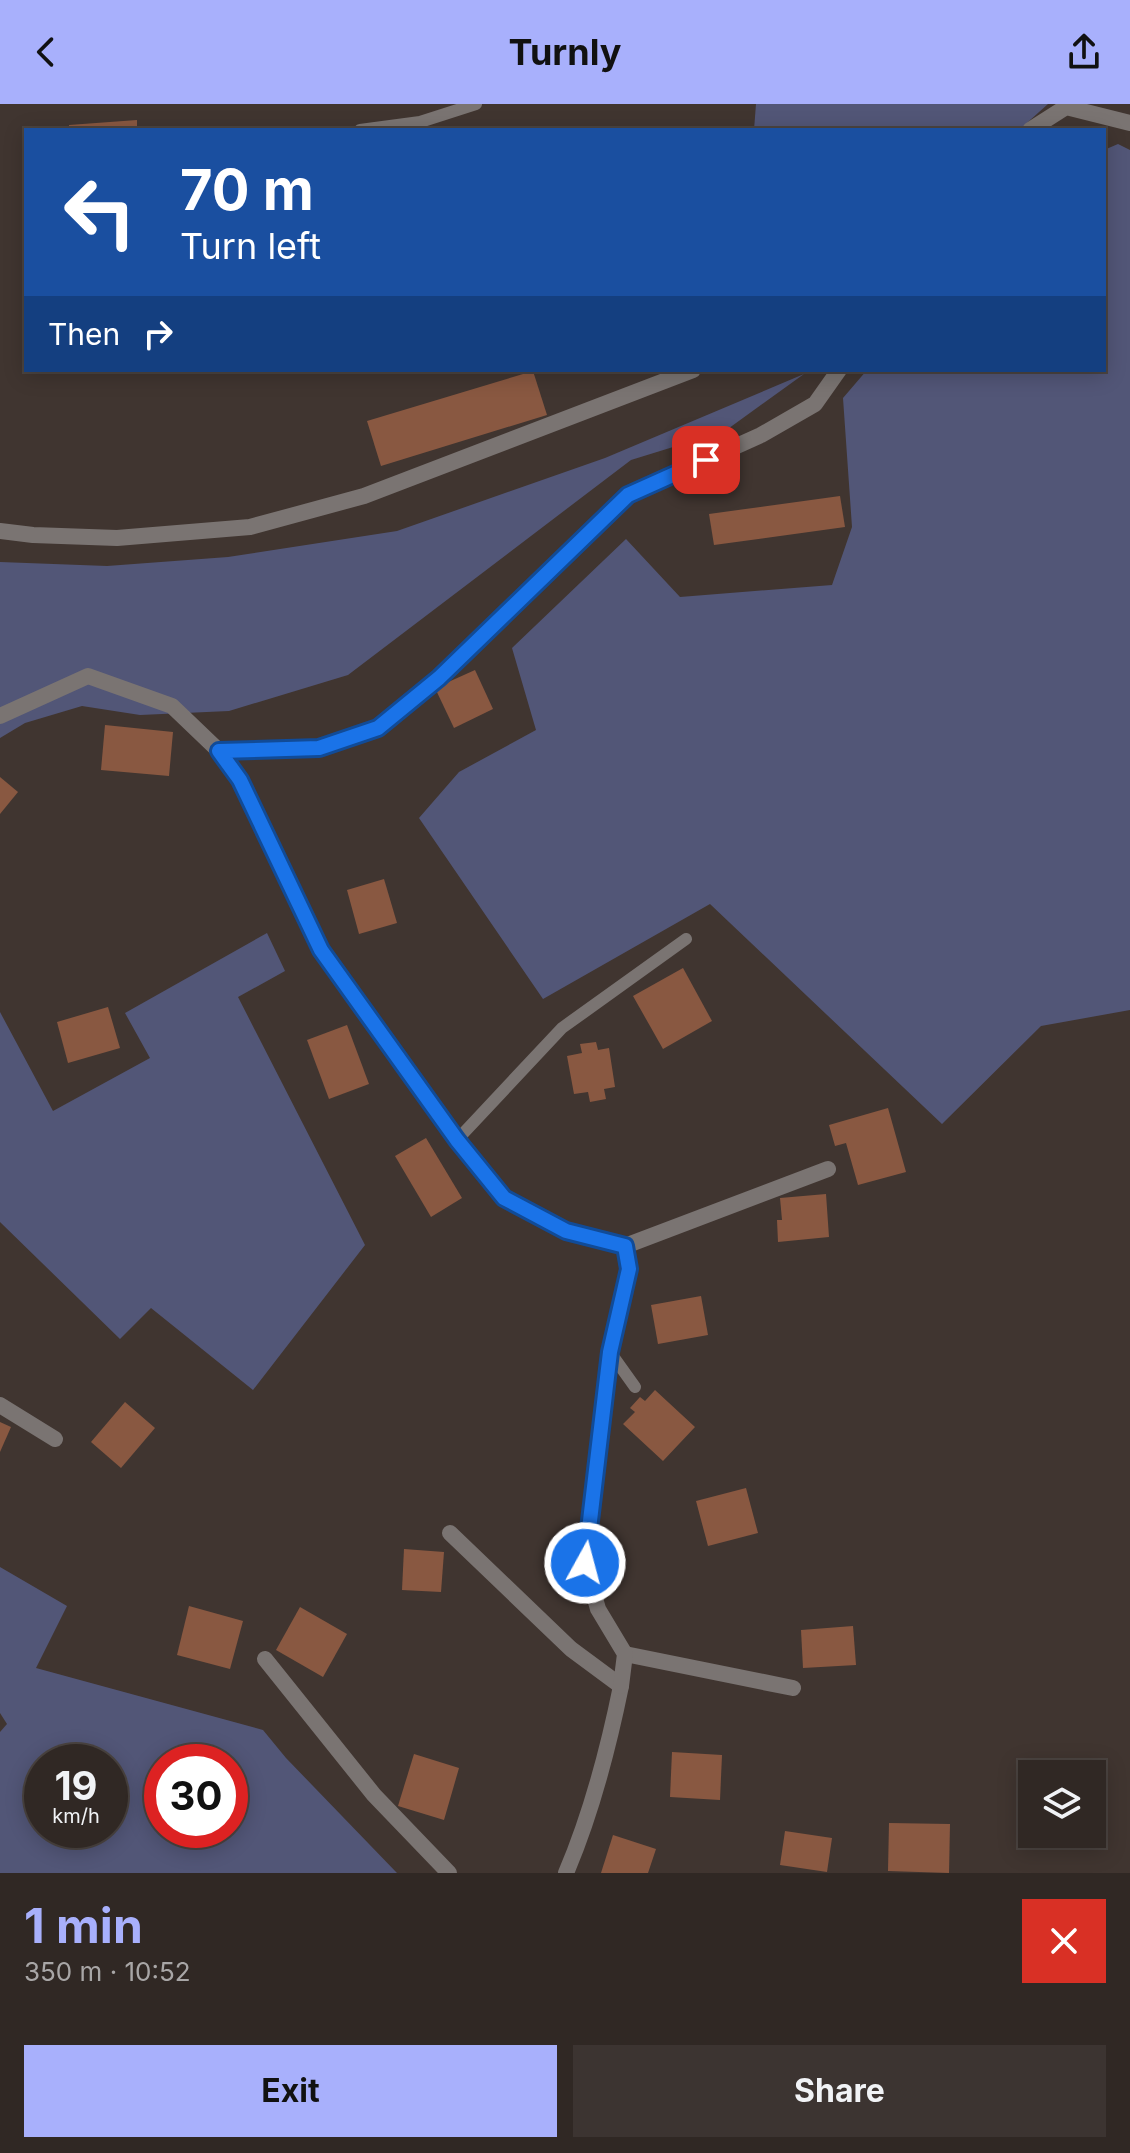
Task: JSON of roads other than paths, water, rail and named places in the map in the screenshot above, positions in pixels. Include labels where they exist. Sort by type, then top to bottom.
[{"type":"street","points":[[1033,128],[1062,106],[1130,123]]},
{"type":"street","points":[[0,531],[117,538],[250,527],[364,496],[688,372]]},
{"type":"street","points":[[219,751],[319,748],[378,728],[439,678],[628,495],[761,435],[815,404],[838,372]]},
{"type":"street","points":[[0,716],[88,676],[172,706],[219,751],[240,780],[321,950],[457,1140],[504,1198],[566,1231],[625,1246],[828,1169]]},
{"type":"street","points":[[566,1873],[584,1831],[609,1748],[625,1654],[598,1609],[585,1563],[610,1352],[629,1269],[625,1246]]},
{"type":"street","points":[[0,1405],[55,1439]]},
{"type":"street","points":[[450,1533],[571,1649],[621,1686]]},
{"type":"street","points":[[625,1654],[793,1688]]},
{"type":"street","points":[[265,1659],[374,1795],[449,1873]]},
{"type":"lane","points":[[375,128],[420,122],[476,104]]},
{"type":"lane","points":[[457,1140],[562,1028],[686,939]]},
{"type":"lane","points":[[610,1352],[635,1387]]}]
